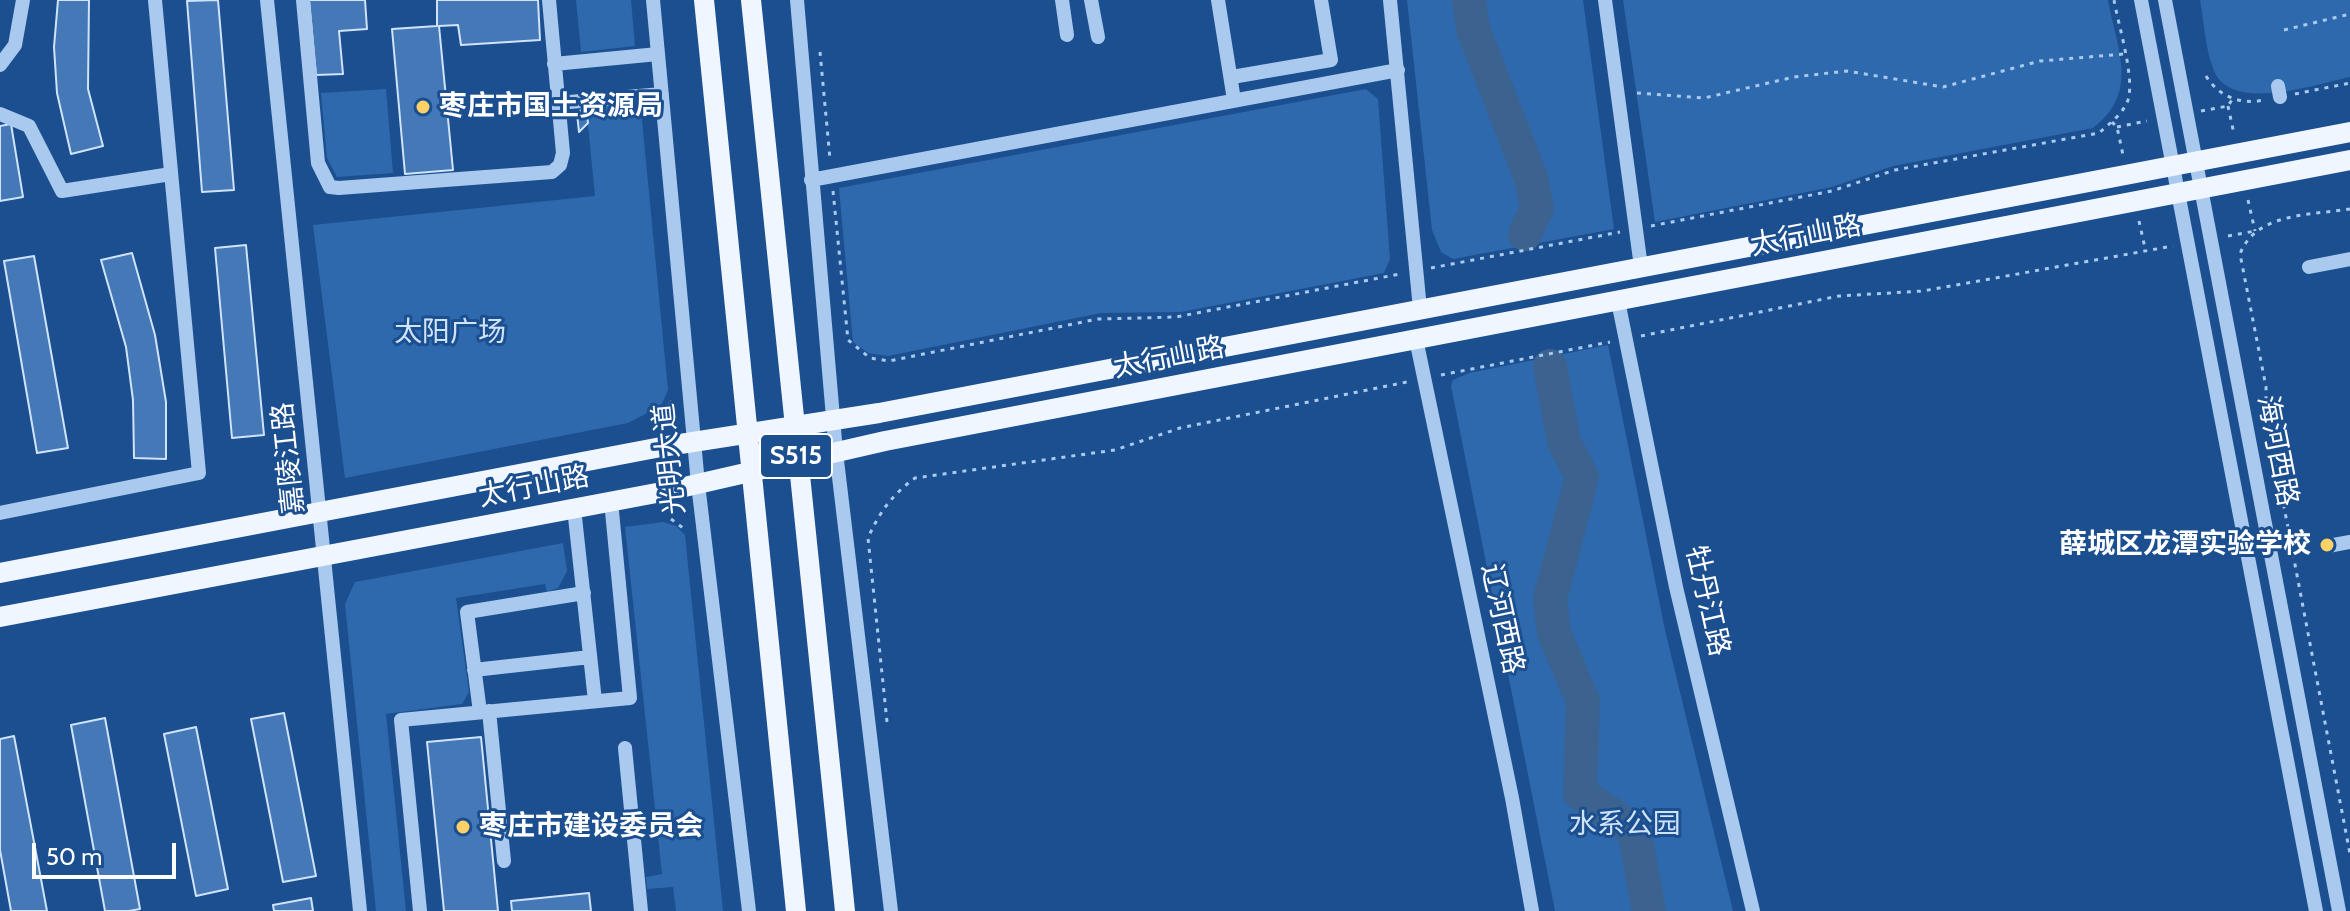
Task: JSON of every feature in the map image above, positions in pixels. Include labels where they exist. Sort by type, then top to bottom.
[{"type":"main road","name":"S515","points":[[704,0],[796,911]]},
{"type":"main road","name":"S515","points":[[751,0],[795,426],[796,461],[845,911]]},
{"type":"main road","name":"太行山路","points":[[0,573],[696,441],[835,420],[2350,132]]},
{"type":"main road","name":"太行山路","points":[[0,617],[611,501],[836,452],[2350,160]]},
{"type":"street","points":[[0,65],[15,45],[23,0]]},
{"type":"street","points":[[0,513],[199,473],[155,0]]},
{"type":"street","name":"嘉陵江路","points":[[267,0],[360,911]]},
{"type":"street","points":[[303,0],[318,163],[330,187],[552,172],[560,165],[563,153],[549,0]]},
{"type":"street","name":"光明大道","points":[[653,0],[698,484],[749,911]]},
{"type":"street","name":"S515","points":[[797,0],[836,452],[847,518],[891,911]]},
{"type":"street","points":[[1062,0],[1067,35]]},
{"type":"street","points":[[1091,0],[1098,37]]},
{"type":"street","points":[[1218,0],[1234,100]]},
{"type":"street","points":[[1232,77],[1331,60],[1321,0]]},
{"type":"street","points":[[1390,0],[1420,309]]},
{"type":"street","points":[[1605,0],[1641,267]]},
{"type":"street","name":"海河西路","points":[[2141,0],[2316,911]]},
{"type":"street","name":"海河西路","points":[[2165,0],[2339,911]]},
{"type":"street","points":[[554,64],[658,54]]},
{"type":"street","points":[[811,180],[1398,70]]},
{"type":"street","points":[[558,103],[662,94]]},
{"type":"street","points":[[0,114],[29,126],[62,191],[171,174]]},
{"type":"street","points":[[2309,267],[2350,259]]},
{"type":"street","name":"牡丹江路","points":[[1618,301],[1684,623],[1753,911]]},
{"type":"street","name":"辽河西路","points":[[1416,339],[1532,911]]},
{"type":"street","points":[[420,911],[401,720],[630,698],[611,501]]},
{"type":"street","points":[[574,508],[595,701]]},
{"type":"street","points":[[2328,546],[2350,542]]},
{"type":"street","points":[[504,861],[467,612],[584,593]]},
{"type":"street","points":[[474,670],[590,657]]},
{"type":"street","points":[[625,748],[641,911]]},
{"type":"path","points":[[870,358],[889,361],[1098,319],[1176,317],[1832,191],[1895,170],[2099,133],[2112,122],[2129,97],[2114,0]]},
{"type":"path","points":[[2284,30],[2350,14]]},
{"type":"path","points":[[1637,93],[1704,98],[1806,75],[1847,71],[1943,87],[2040,61],[2124,54]]},
{"type":"path","points":[[2206,76],[2211,85],[2246,104]]},
{"type":"path","points":[[2228,106],[2233,98]]},
{"type":"path","points":[[2112,122],[2117,127]]},
{"type":"path","points":[[2350,209],[2270,222],[2255,231],[2240,254],[2266,387],[2268,427],[2350,854]]},
{"type":"path","points":[[887,725],[868,538],[878,514],[894,494],[915,478],[1115,450],[1180,428],[1839,296],[1923,291],[2145,248],[2149,250]]},
{"type":"path","points":[[657,420],[674,398]]},
{"type":"path","points":[[671,519],[691,534]]},
{"type":"green space","points":[[576,0],[631,0],[635,46],[581,52]]},
{"type":"green space","points":[[1407,0],[1583,0],[1614,229],[1453,259],[1441,252],[1432,230]]},
{"type":"green space","points":[[1623,0],[2108,0],[2120,53],[2121,85],[2108,114],[2093,128],[1893,166],[1832,187],[1655,222]]},
{"type":"green space","points":[[2200,0],[2350,0],[2350,77],[2274,93],[2236,90],[2222,82],[2213,68]]},
{"type":"green space","points":[[386,89],[393,173],[337,177],[327,158],[321,93]]},
{"type":"green space","points":[[1366,89],[1378,99],[1390,259],[1384,273],[1181,312],[1101,313],[888,356],[868,353],[853,342],[839,188]]},
{"type":"green space","name":"太阳广场","points":[[640,99],[668,390],[661,406],[628,423],[345,478],[313,225],[595,196],[586,105]]},
{"type":"green space","name":"水系公园","points":[[1608,345],[1665,630],[1733,911],[1555,911],[1451,386],[1453,380],[1469,373]]},
{"type":"green space","points":[[663,522],[676,526],[685,535],[723,911],[676,911],[673,887],[647,889],[646,877],[662,874],[625,527]]},
{"type":"green space","points":[[563,543],[567,571],[558,588],[547,592],[545,584],[456,598],[469,692],[462,704],[386,714],[406,911],[376,911],[345,604],[355,582]]},
{"type":"building","points":[[58,0],[89,0],[88,89],[103,146],[71,154],[57,93],[54,47]]},
{"type":"building","points":[[218,0],[234,190],[202,192],[187,1]]},
{"type":"building","points":[[309,0],[365,0],[367,29],[339,31],[343,74],[316,75]]},
{"type":"building","name":"枣庄市国土资源局","points":[[437,0],[538,0],[540,40],[461,45],[458,25],[439,26],[453,170],[405,174],[392,29],[437,26]]},
{"type":"building","points":[[586,105],[588,123],[579,132],[577,114]]},
{"type":"building","points":[[11,124],[23,197],[0,201],[0,126]]},
{"type":"building","points":[[246,245],[264,435],[232,438],[215,248]]},
{"type":"building","points":[[132,253],[155,335],[166,402],[166,459],[134,458],[133,400],[126,347],[101,260]]},
{"type":"building","points":[[34,256],[68,448],[37,453],[4,261]]},
{"type":"building","points":[[284,713],[316,876],[283,882],[251,719]]},
{"type":"building","points":[[105,718],[140,909],[129,911],[105,911],[71,725]]},
{"type":"building","points":[[196,727],[228,889],[196,896],[164,734]]},
{"type":"building","points":[[14,736],[47,911],[11,911],[0,850],[0,739]]},
{"type":"building","name":"枣庄市建设委员会","points":[[481,737],[498,911],[444,911],[427,742]]},
{"type":"building","points":[[589,893],[591,911],[512,911],[511,901]]},
{"type":"building","points":[[311,898],[313,911],[274,911],[273,905]]},
{"type":"waterway","points":[[1469,0],[1473,29],[1531,178],[1537,208],[1525,234]]},
{"type":"waterway","points":[[1550,366],[1564,442],[1582,477],[1550,599],[1554,633],[1583,701],[1580,793],[1634,830],[1649,911]]},
{"type":"place","name":"枣庄市国土资源局","points":[[423,107]]},
{"type":"place","name":"薛城区龙潭实验学校","points":[[2327,545]]},
{"type":"place","name":"枣庄市建设委员会","points":[[463,827]]}]
